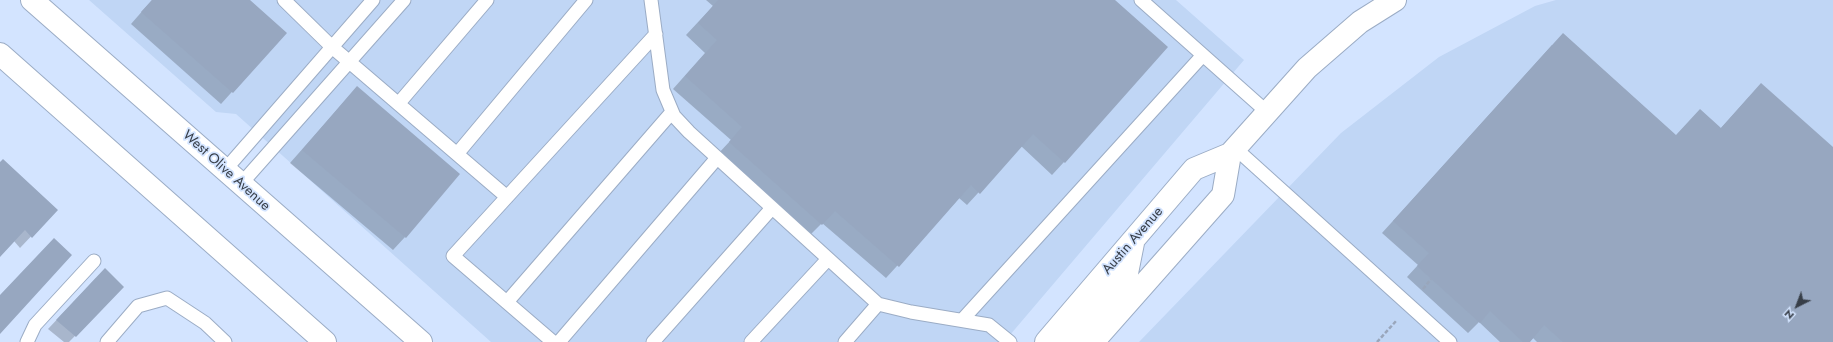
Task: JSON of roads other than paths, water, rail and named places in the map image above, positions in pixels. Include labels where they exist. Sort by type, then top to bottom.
[{"type":"main road","name":"West Olive Avenue","points":[[32,0],[421,342]]},
{"type":"main road","name":"Austin Avenue","points":[[1046,342],[1194,169],[1233,151],[1307,68],[1360,22],[1395,0]]},
{"type":"main road","points":[[0,54],[326,342]]},
{"type":"main road","points":[[1093,342],[1223,195],[1233,151]]},
{"type":"main road","points":[[1068,342],[1127,273],[1134,240]]},
{"type":"lane","points":[[284,0],[332,47],[507,197]]},
{"type":"lane","points":[[225,170],[373,0]]},
{"type":"lane","points":[[241,184],[404,0]]},
{"type":"lane","points":[[399,103],[487,0]]},
{"type":"lane","points":[[457,154],[586,0]]},
{"type":"lane","points":[[651,0],[663,90],[672,112],[689,132],[878,304],[911,312],[963,319],[989,325],[1010,342]]},
{"type":"lane","points":[[1141,0],[1267,112]]},
{"type":"lane","points":[[553,342],[453,256],[656,34]]},
{"type":"lane","points":[[963,319],[1203,55]]},
{"type":"lane","points":[[507,302],[672,112]]},
{"type":"lane","points":[[1233,151],[1450,342]]},
{"type":"lane","points":[[559,342],[717,158]]},
{"type":"lane","points":[[654,342],[772,208]]},
{"type":"lane","points":[[751,342],[828,259]]},
{"type":"lane","points":[[27,342],[35,325],[94,261]]},
{"type":"lane","points":[[107,342],[138,306],[167,298],[205,323],[225,342]]},
{"type":"lane","points":[[845,342],[878,304]]}]
